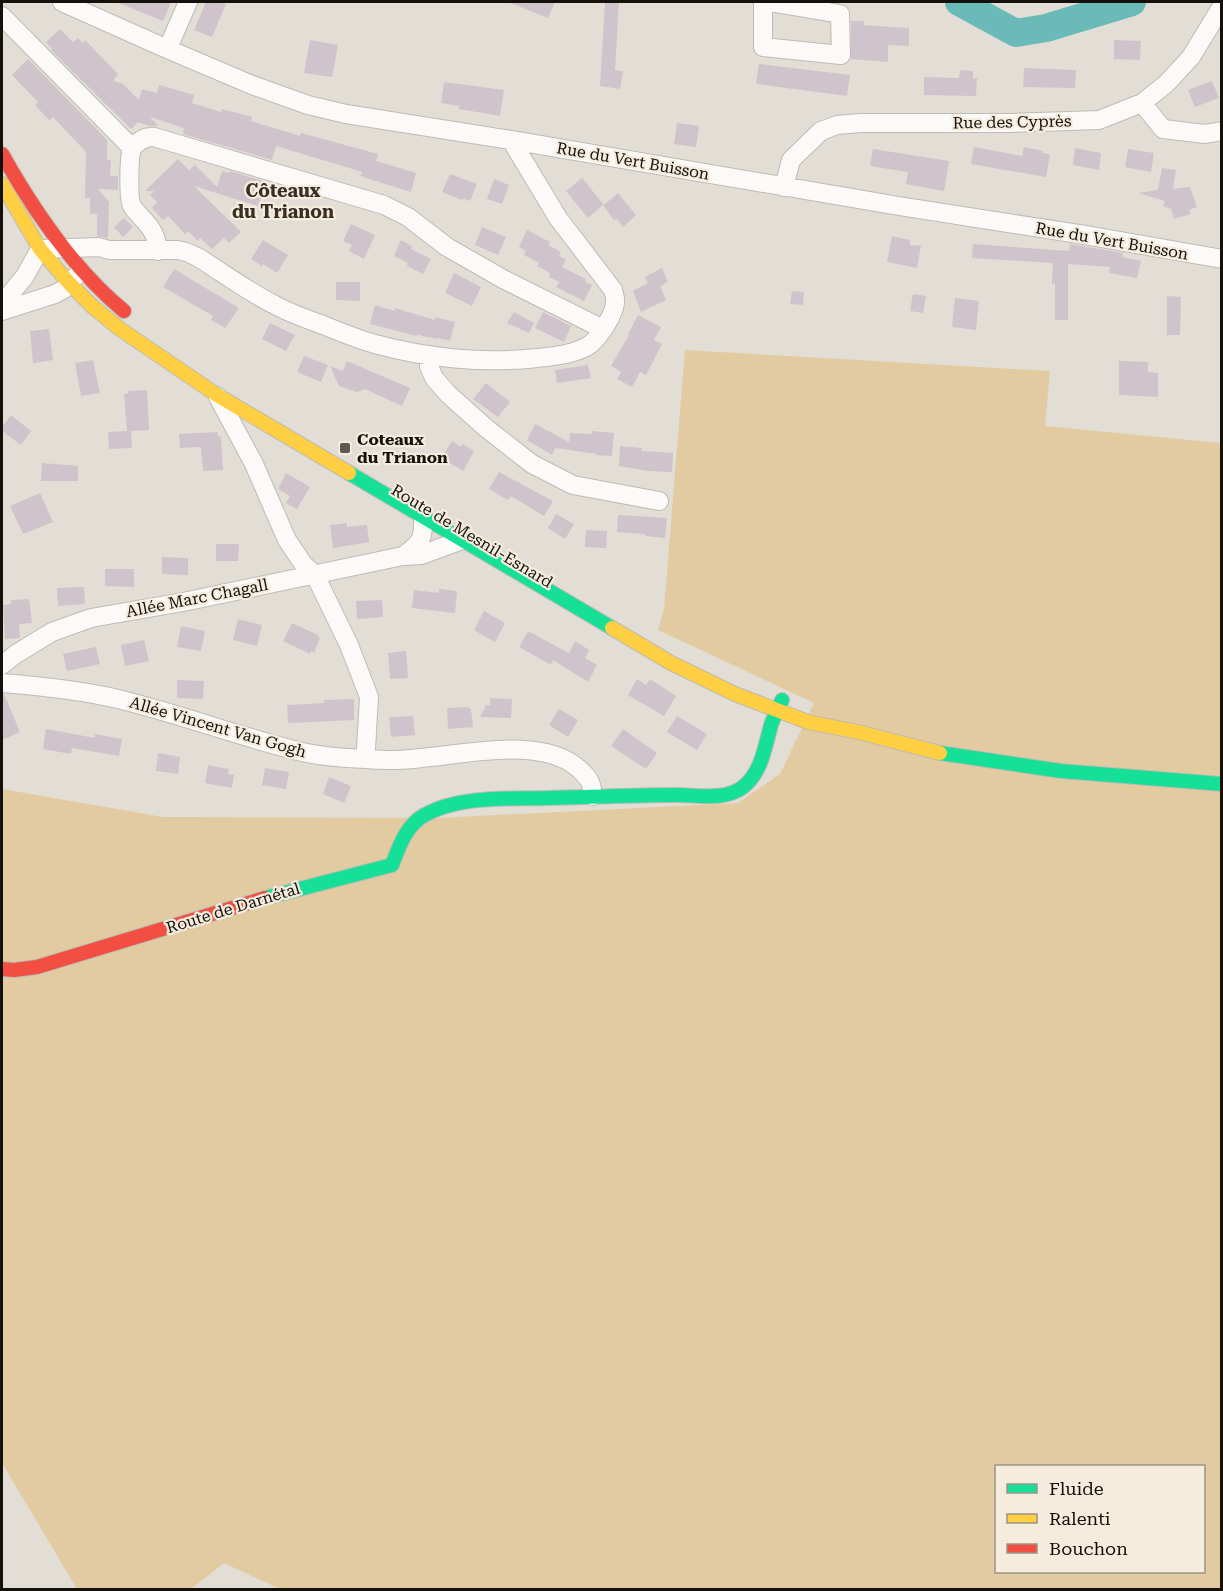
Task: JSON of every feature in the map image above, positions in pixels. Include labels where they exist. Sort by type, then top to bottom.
[{"type":"main road","points":[[2,154],[38,215],[63,248],[119,307],[138,321]]},
{"type":"main road","name":"Route de Mesnil-Esnard","points":[[2,184],[40,249],[93,307],[120,329],[217,395],[671,663],[735,694],[780,705]]},
{"type":"main road","name":"Route de Mesnil-Esnard","points":[[203,369],[338,456],[666,650],[780,705]]},
{"type":"main road","points":[[593,796],[704,796],[734,793],[746,785],[757,769],[780,705],[858,732],[930,751],[1061,771],[1221,784]]},
{"type":"main road","name":"Route de Darnétal","points":[[2,969],[37,968],[286,891],[392,865],[400,844],[411,827],[424,816],[438,809],[476,802],[593,796]]},
{"type":"street","name":"Rue du Vert Buisson","points":[[62,2],[252,85],[308,105],[346,114],[1221,259]]},
{"type":"street","points":[[165,48],[171,41],[188,2]]},
{"type":"street","points":[[763,2],[763,47],[841,55],[840,14],[769,2]]},
{"type":"street","name":"Rue des Cyprès","points":[[784,187],[791,160],[821,131],[837,125],[1099,120],[1142,103],[1166,84],[1191,57],[1221,6]]},
{"type":"street","points":[[2,16],[132,148]]},
{"type":"street","points":[[1142,103],[1163,129],[1205,134],[1221,131]]},
{"type":"street","points":[[158,250],[152,229],[133,208],[130,200],[132,148],[141,140],[150,137],[384,205],[408,217],[447,247],[503,279],[603,329]]},
{"type":"street","points":[[2,304],[25,276],[40,249],[99,247],[109,250],[178,250],[191,254],[251,292],[298,316],[372,343],[399,350],[495,360],[562,355],[579,350],[589,346],[603,329],[615,303],[613,290],[558,218],[511,140]]},
{"type":"street","points":[[2,311],[64,289],[89,262],[109,250]]},
{"type":"street","points":[[430,355],[429,366],[434,378],[448,394],[532,464],[573,485],[659,501]]},
{"type":"street","points":[[217,395],[254,464],[287,540],[304,565],[315,575],[349,645],[369,697],[366,749],[363,759]]},
{"type":"street","points":[[403,556],[421,539],[423,517]]},
{"type":"street","name":"Allée Marc Chagall","points":[[2,665],[52,632],[91,618],[183,602],[403,556],[421,555],[462,540]]},
{"type":"street","name":"Allée Vincent Van Gogh","points":[[2,682],[81,691],[119,699],[304,752],[392,760],[504,749],[543,752],[561,757],[575,765],[590,781],[593,796]]},
{"type":"shaded area","points":[[685,350],[1050,371],[1045,426],[1221,443],[1221,1589],[282,1590],[224,1563],[191,1589],[77,1589],[2,1463],[2,789],[163,817],[437,818],[738,803],[780,774],[814,703],[658,630],[664,609]]},
{"type":"building","points":[[116,2],[171,2],[163,21]]},
{"type":"building","points":[[206,2],[226,4],[212,37],[194,30]]},
{"type":"building","points":[[508,2],[555,2],[548,18]]},
{"type":"building","points":[[605,2],[619,2],[615,70],[623,71],[620,89],[600,86]]},
{"type":"building","points":[[851,21],[864,21],[863,25],[909,28],[909,46],[888,45],[888,62],[851,59]]},
{"type":"building","points":[[60,29],[73,42],[78,38],[83,43],[85,40],[118,74],[113,81],[122,83],[139,100],[142,89],[157,93],[159,85],[194,95],[192,103],[221,112],[222,109],[252,117],[251,121],[300,136],[301,133],[378,154],[376,161],[416,173],[411,192],[360,176],[362,172],[276,146],[272,160],[183,134],[184,128],[150,117],[158,126],[138,122],[131,129],[51,50],[46,42]]},
{"type":"building","points":[[310,40],[338,45],[332,77],[304,73]]},
{"type":"building","points":[[1114,40],[1141,41],[1140,60],[1114,59]]},
{"type":"building","points":[[28,59],[107,140],[107,160],[111,160],[110,176],[118,176],[118,190],[98,189],[109,202],[108,238],[97,236],[97,214],[90,214],[90,198],[85,198],[86,152],[53,117],[49,120],[35,105],[38,102],[12,75]]},
{"type":"building","points":[[759,64],[850,75],[847,96],[756,84]]},
{"type":"building","points":[[1024,68],[1076,70],[1075,88],[1023,87]]},
{"type":"building","points":[[960,70],[973,71],[973,79],[977,78],[976,96],[924,95],[924,77],[959,78]]},
{"type":"building","points":[[1212,81],[1219,98],[1195,107],[1188,90]]},
{"type":"building","points":[[444,82],[504,90],[500,116],[459,109],[459,106],[441,103]]},
{"type":"building","points":[[677,123],[699,126],[696,147],[674,144]]},
{"type":"building","points":[[974,147],[1022,156],[1024,147],[1043,151],[1042,153],[1050,154],[1046,177],[971,164]]},
{"type":"building","points":[[1075,148],[1101,153],[1099,170],[1073,165]]},
{"type":"building","points":[[873,149],[949,161],[944,191],[906,184],[908,172],[870,166]]},
{"type":"building","points":[[1128,149],[1154,153],[1151,172],[1125,167]]},
{"type":"building","points":[[178,159],[189,170],[195,165],[217,187],[222,171],[229,173],[230,171],[266,182],[258,206],[194,186],[241,232],[229,243],[224,238],[212,249],[200,238],[198,241],[188,231],[185,234],[168,216],[163,220],[152,208],[157,202],[150,195],[154,191],[145,191]]},
{"type":"building","points":[[1162,168],[1176,170],[1173,189],[1190,187],[1197,207],[1189,210],[1191,214],[1174,219],[1171,209],[1163,206],[1165,201],[1138,193],[1158,190]]},
{"type":"building","points":[[450,174],[477,184],[470,201],[442,192]]},
{"type":"building","points":[[582,178],[604,205],[618,193],[636,215],[623,227],[617,219],[614,220],[603,205],[588,218],[566,191]]},
{"type":"building","points":[[494,179],[509,185],[502,204],[487,199]]},
{"type":"building","points":[[124,218],[133,227],[123,237],[114,227]]},
{"type":"building","points":[[351,224],[375,235],[364,259],[349,251],[352,245],[343,241]]},
{"type":"building","points":[[482,227],[506,237],[498,255],[475,245]]},
{"type":"building","points":[[527,230],[550,242],[548,245],[561,252],[559,256],[566,259],[562,267],[586,279],[585,282],[592,285],[584,301],[556,287],[559,282],[549,277],[550,273],[537,266],[539,263],[524,255],[526,251],[519,247]]},
{"type":"building","points":[[892,236],[910,240],[910,245],[921,246],[917,268],[887,262]]},
{"type":"building","points":[[263,240],[288,255],[277,273],[251,259]]},
{"type":"building","points":[[401,240],[412,246],[411,249],[431,259],[423,274],[394,256]]},
{"type":"building","points":[[973,244],[1069,251],[1070,244],[1123,253],[1122,257],[1141,261],[1137,278],[1109,273],[1110,267],[1068,264],[1068,320],[1055,320],[1053,263],[972,258]]},
{"type":"building","points":[[662,268],[668,282],[660,286],[666,300],[641,312],[633,291],[648,283],[645,277]]},
{"type":"building","points":[[174,269],[239,308],[225,328],[211,320],[213,316],[163,287]]},
{"type":"building","points":[[454,273],[481,287],[472,306],[445,293]]},
{"type":"building","points":[[336,282],[360,282],[360,301],[336,300]]},
{"type":"building","points":[[792,291],[804,292],[803,305],[790,304]]},
{"type":"building","points":[[913,294],[926,296],[923,313],[910,311]]},
{"type":"building","points":[[1167,296],[1181,297],[1180,335],[1167,335]]},
{"type":"building","points":[[955,298],[979,301],[976,330],[952,327]]},
{"type":"building","points":[[375,305],[395,311],[395,308],[435,320],[435,317],[455,322],[450,341],[417,334],[417,336],[370,324]]},
{"type":"building","points":[[514,312],[534,323],[529,333],[507,323]]},
{"type":"building","points":[[543,312],[571,326],[564,342],[535,328]]},
{"type":"building","points":[[638,315],[661,327],[654,340],[662,344],[646,375],[640,372],[632,387],[617,379],[621,372],[611,366]]},
{"type":"building","points":[[270,323],[295,335],[286,351],[262,339]]},
{"type":"building","points":[[49,329],[53,360],[33,363],[30,331]]},
{"type":"building","points":[[304,356],[328,365],[321,382],[297,372]]},
{"type":"building","points":[[93,360],[100,393],[81,396],[75,363]]},
{"type":"building","points":[[347,361],[410,388],[402,406],[365,389],[357,392],[339,386],[330,366],[343,371]]},
{"type":"building","points":[[1119,361],[1148,362],[1148,372],[1158,373],[1158,397],[1119,395]]},
{"type":"building","points":[[588,365],[591,378],[557,383],[555,370]]},
{"type":"building","points":[[486,383],[510,402],[498,417],[473,399]]},
{"type":"building","points":[[147,390],[149,430],[129,431],[131,431],[132,448],[109,449],[108,432],[127,431],[124,394],[128,394],[128,391]]},
{"type":"building","points":[[11,415],[31,431],[21,445],[2,431],[2,427]]},
{"type":"building","points":[[535,424],[569,442],[570,433],[592,434],[592,431],[614,433],[612,456],[555,448],[552,455],[527,440]]},
{"type":"building","points":[[218,432],[218,437],[221,436],[223,470],[203,471],[201,447],[180,448],[179,434]]},
{"type":"building","points":[[452,441],[461,447],[463,444],[474,451],[463,471],[441,458]]},
{"type":"building","points":[[620,446],[642,448],[642,451],[673,453],[672,472],[619,466]]},
{"type":"building","points":[[42,463],[78,466],[78,481],[41,481]]},
{"type":"building","points":[[499,472],[553,501],[544,516],[511,496],[508,500],[489,489]]},
{"type":"building","points":[[286,473],[310,487],[297,509],[286,503],[290,496],[278,489]]},
{"type":"building","points":[[40,493],[53,522],[23,534],[10,506]]},
{"type":"building","points":[[556,514],[574,524],[565,539],[548,528]]},
{"type":"building","points":[[618,515],[667,518],[665,538],[617,532]]},
{"type":"building","points":[[347,523],[347,527],[367,525],[369,542],[333,548],[330,525]]},
{"type":"building","points":[[586,530],[607,531],[606,548],[585,547]]},
{"type":"building","points":[[216,544],[239,544],[238,561],[216,561]]},
{"type":"building","points":[[162,557],[188,558],[188,575],[162,574]]},
{"type":"building","points":[[105,569],[134,569],[134,587],[105,586]]},
{"type":"building","points":[[84,587],[85,604],[58,606],[57,588]]},
{"type":"building","points":[[439,589],[457,591],[455,613],[412,608],[414,590],[439,593]]},
{"type":"building","points":[[29,599],[32,623],[19,624],[20,638],[5,639],[3,605],[11,604],[11,600]]},
{"type":"building","points":[[382,600],[383,617],[357,619],[356,601]]},
{"type":"building","points":[[484,611],[505,623],[495,642],[474,630]]},
{"type":"building","points":[[238,619],[262,625],[257,646],[233,640]]},
{"type":"building","points":[[292,623],[318,635],[320,638],[314,653],[311,651],[310,654],[283,641]]},
{"type":"building","points":[[181,626],[205,631],[201,651],[177,647]]},
{"type":"building","points":[[528,631],[569,653],[575,641],[589,650],[585,658],[597,665],[588,682],[553,660],[551,665],[519,647]]},
{"type":"building","points":[[144,640],[149,661],[125,666],[121,645]]},
{"type":"building","points":[[96,647],[100,664],[67,671],[63,654]]},
{"type":"building","points":[[406,651],[408,678],[390,679],[388,653]]},
{"type":"building","points":[[637,679],[646,685],[650,679],[676,696],[664,716],[628,695]]},
{"type":"building","points":[[177,680],[204,681],[203,699],[177,698]]},
{"type":"building","points":[[2,694],[4,694],[20,732],[2,740]]},
{"type":"building","points":[[490,698],[512,699],[511,718],[480,717],[486,705],[490,705]]},
{"type":"building","points":[[354,699],[354,720],[288,723],[287,705]]},
{"type":"building","points":[[467,707],[471,709],[473,727],[448,729],[447,708]]},
{"type":"building","points":[[559,709],[578,720],[568,737],[549,725]]},
{"type":"building","points":[[413,716],[415,735],[391,737],[389,717]]},
{"type":"building","points":[[677,716],[707,734],[697,750],[667,732]]},
{"type":"building","points":[[46,729],[95,738],[95,734],[122,739],[119,756],[72,748],[71,754],[43,749]]},
{"type":"building","points":[[623,729],[657,753],[646,769],[611,746]]},
{"type":"building","points":[[158,753],[180,757],[178,774],[156,771]]},
{"type":"building","points":[[208,765],[229,769],[228,774],[234,775],[232,788],[205,783]]},
{"type":"building","points":[[265,768],[289,772],[286,789],[262,785]]},
{"type":"building","points":[[329,777],[351,786],[344,803],[323,794]]},
{"type":"waterway","points":[[959,2],[1016,33],[1046,28],[1132,2]]},
{"type":"traffic: fast","points":[[349,473],[612,628]]},
{"type":"traffic: fast","points":[[265,898],[392,865],[412,825],[423,816],[452,804],[501,799],[661,795],[720,796],[736,791],[755,774],[782,700]]},
{"type":"traffic: fast","points":[[940,753],[1061,771],[1222,784]]},
{"type":"traffic: slow","points":[[2,184],[40,249],[93,307],[120,329],[217,395],[349,473]]},
{"type":"traffic: slow","points":[[612,628],[671,663],[735,694],[808,722],[940,753]]},
{"type":"traffic: jam","points":[[2,154],[27,197],[71,258],[105,295],[124,311]]},
{"type":"traffic: jam","points":[[2,969],[37,967],[265,898]]},
{"type":"place","name":"Coteaux du Trianon","points":[[345,448]]},
{"type":"district","name":"Côteaux du Trianon","points":[[283,200]]}]
